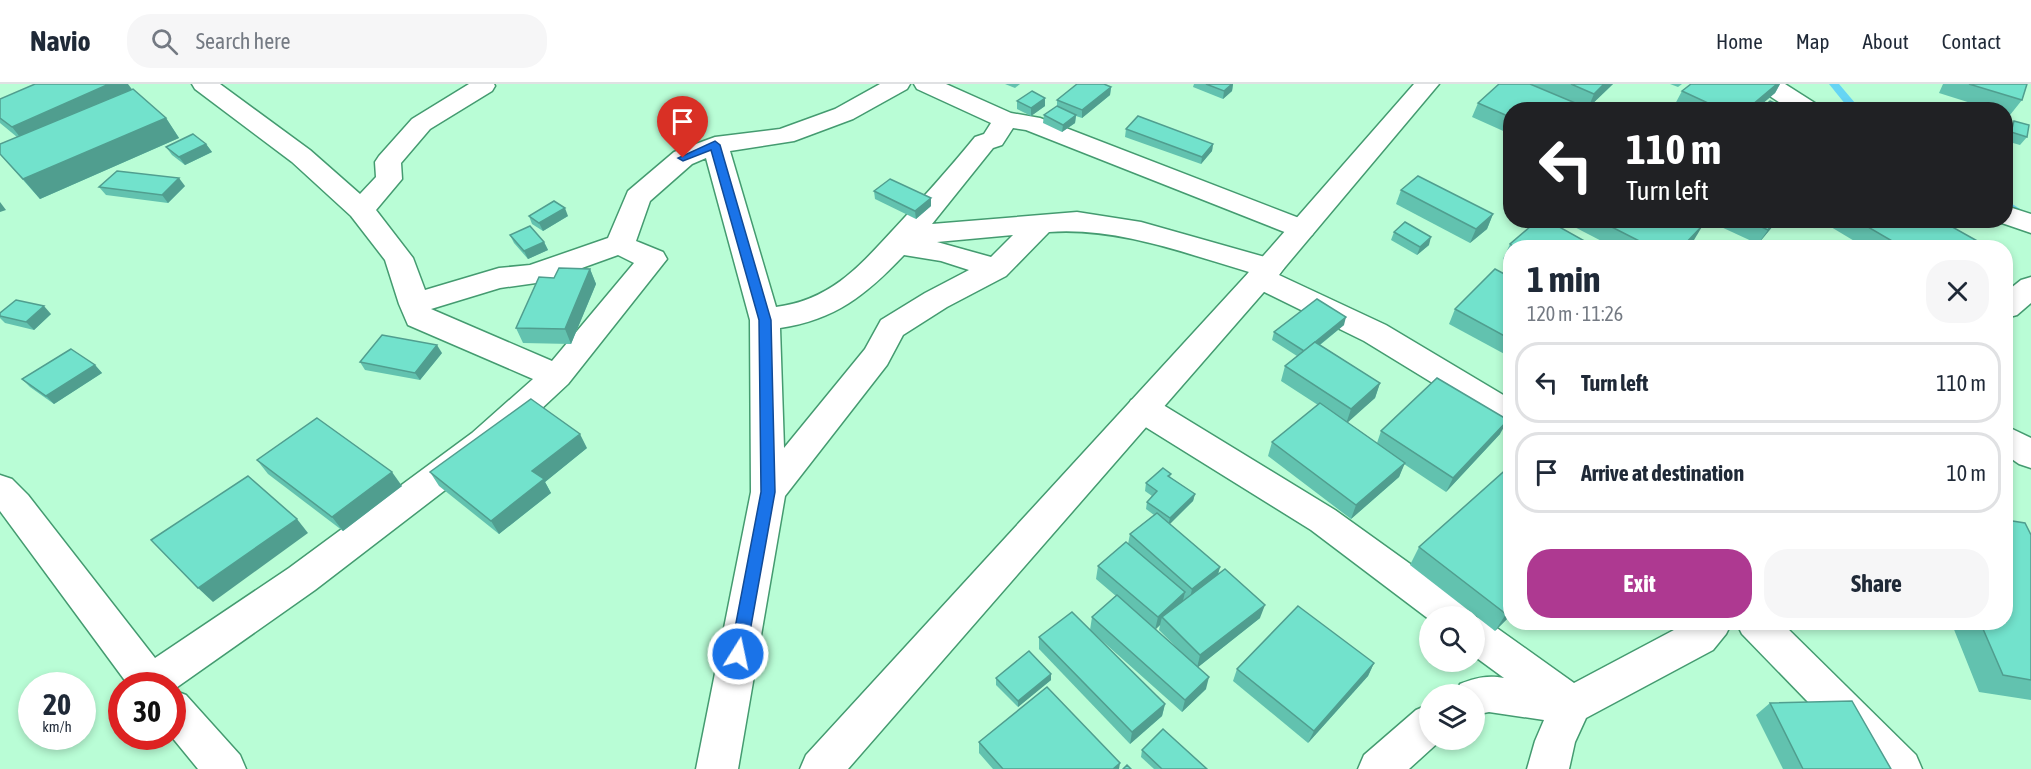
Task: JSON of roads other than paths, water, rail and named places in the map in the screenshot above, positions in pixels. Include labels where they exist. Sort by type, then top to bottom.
[{"type":"street","points":[[204,84],[302,156],[361,210],[399,258],[419,317],[557,376]]},
{"type":"street","points":[[414,304],[499,278],[533,275],[620,244],[638,197],[683,158],[715,145],[784,136],[844,114],[898,84]]},
{"type":"street","points":[[926,84],[1006,120],[1031,123],[1302,229]]},
{"type":"street","points":[[821,769],[1265,273],[1427,84]]},
{"type":"street","points":[[1768,84],[1796,102]]},
{"type":"street","points":[[361,210],[377,195],[389,179],[388,162],[421,124],[483,86]]},
{"type":"street","points":[[765,320],[812,312],[852,289],[943,194],[984,142],[993,140],[1006,120]]},
{"type":"street","points":[[715,145],[765,320],[768,492],[717,769]]},
{"type":"street","points":[[2013,218],[2031,224]]},
{"type":"street","points":[[900,240],[1077,220],[1142,231],[1265,273],[1375,333],[1503,410]]},
{"type":"street","points":[[768,492],[876,357],[892,328],[936,300],[996,268],[1042,223]]},
{"type":"street","points":[[900,240],[996,268]]},
{"type":"street","points":[[184,672],[378,520],[484,442],[557,376],[653,259],[636,254],[620,244]]},
{"type":"street","points":[[2013,302],[2031,287]]},
{"type":"street","points":[[1143,409],[1323,520],[1439,606]]},
{"type":"street","points":[[2013,443],[2031,455]]},
{"type":"street","points":[[0,489],[16,505],[144,672]]},
{"type":"street","points":[[1485,695],[1572,705],[1699,638],[1706,630]]},
{"type":"street","points":[[1763,630],[1901,769]]},
{"type":"street","points":[[1485,641],[1572,705]]},
{"type":"street","points":[[1548,769],[1555,741],[1572,705]]},
{"type":"street","points":[[186,724],[225,769]]},
{"type":"street","points":[[1379,769],[1419,733]]},
{"type":"waterway","points":[[1834,84],[1849,102]]},
{"type":"waterway","points":[[2013,209],[2031,221]]}]
